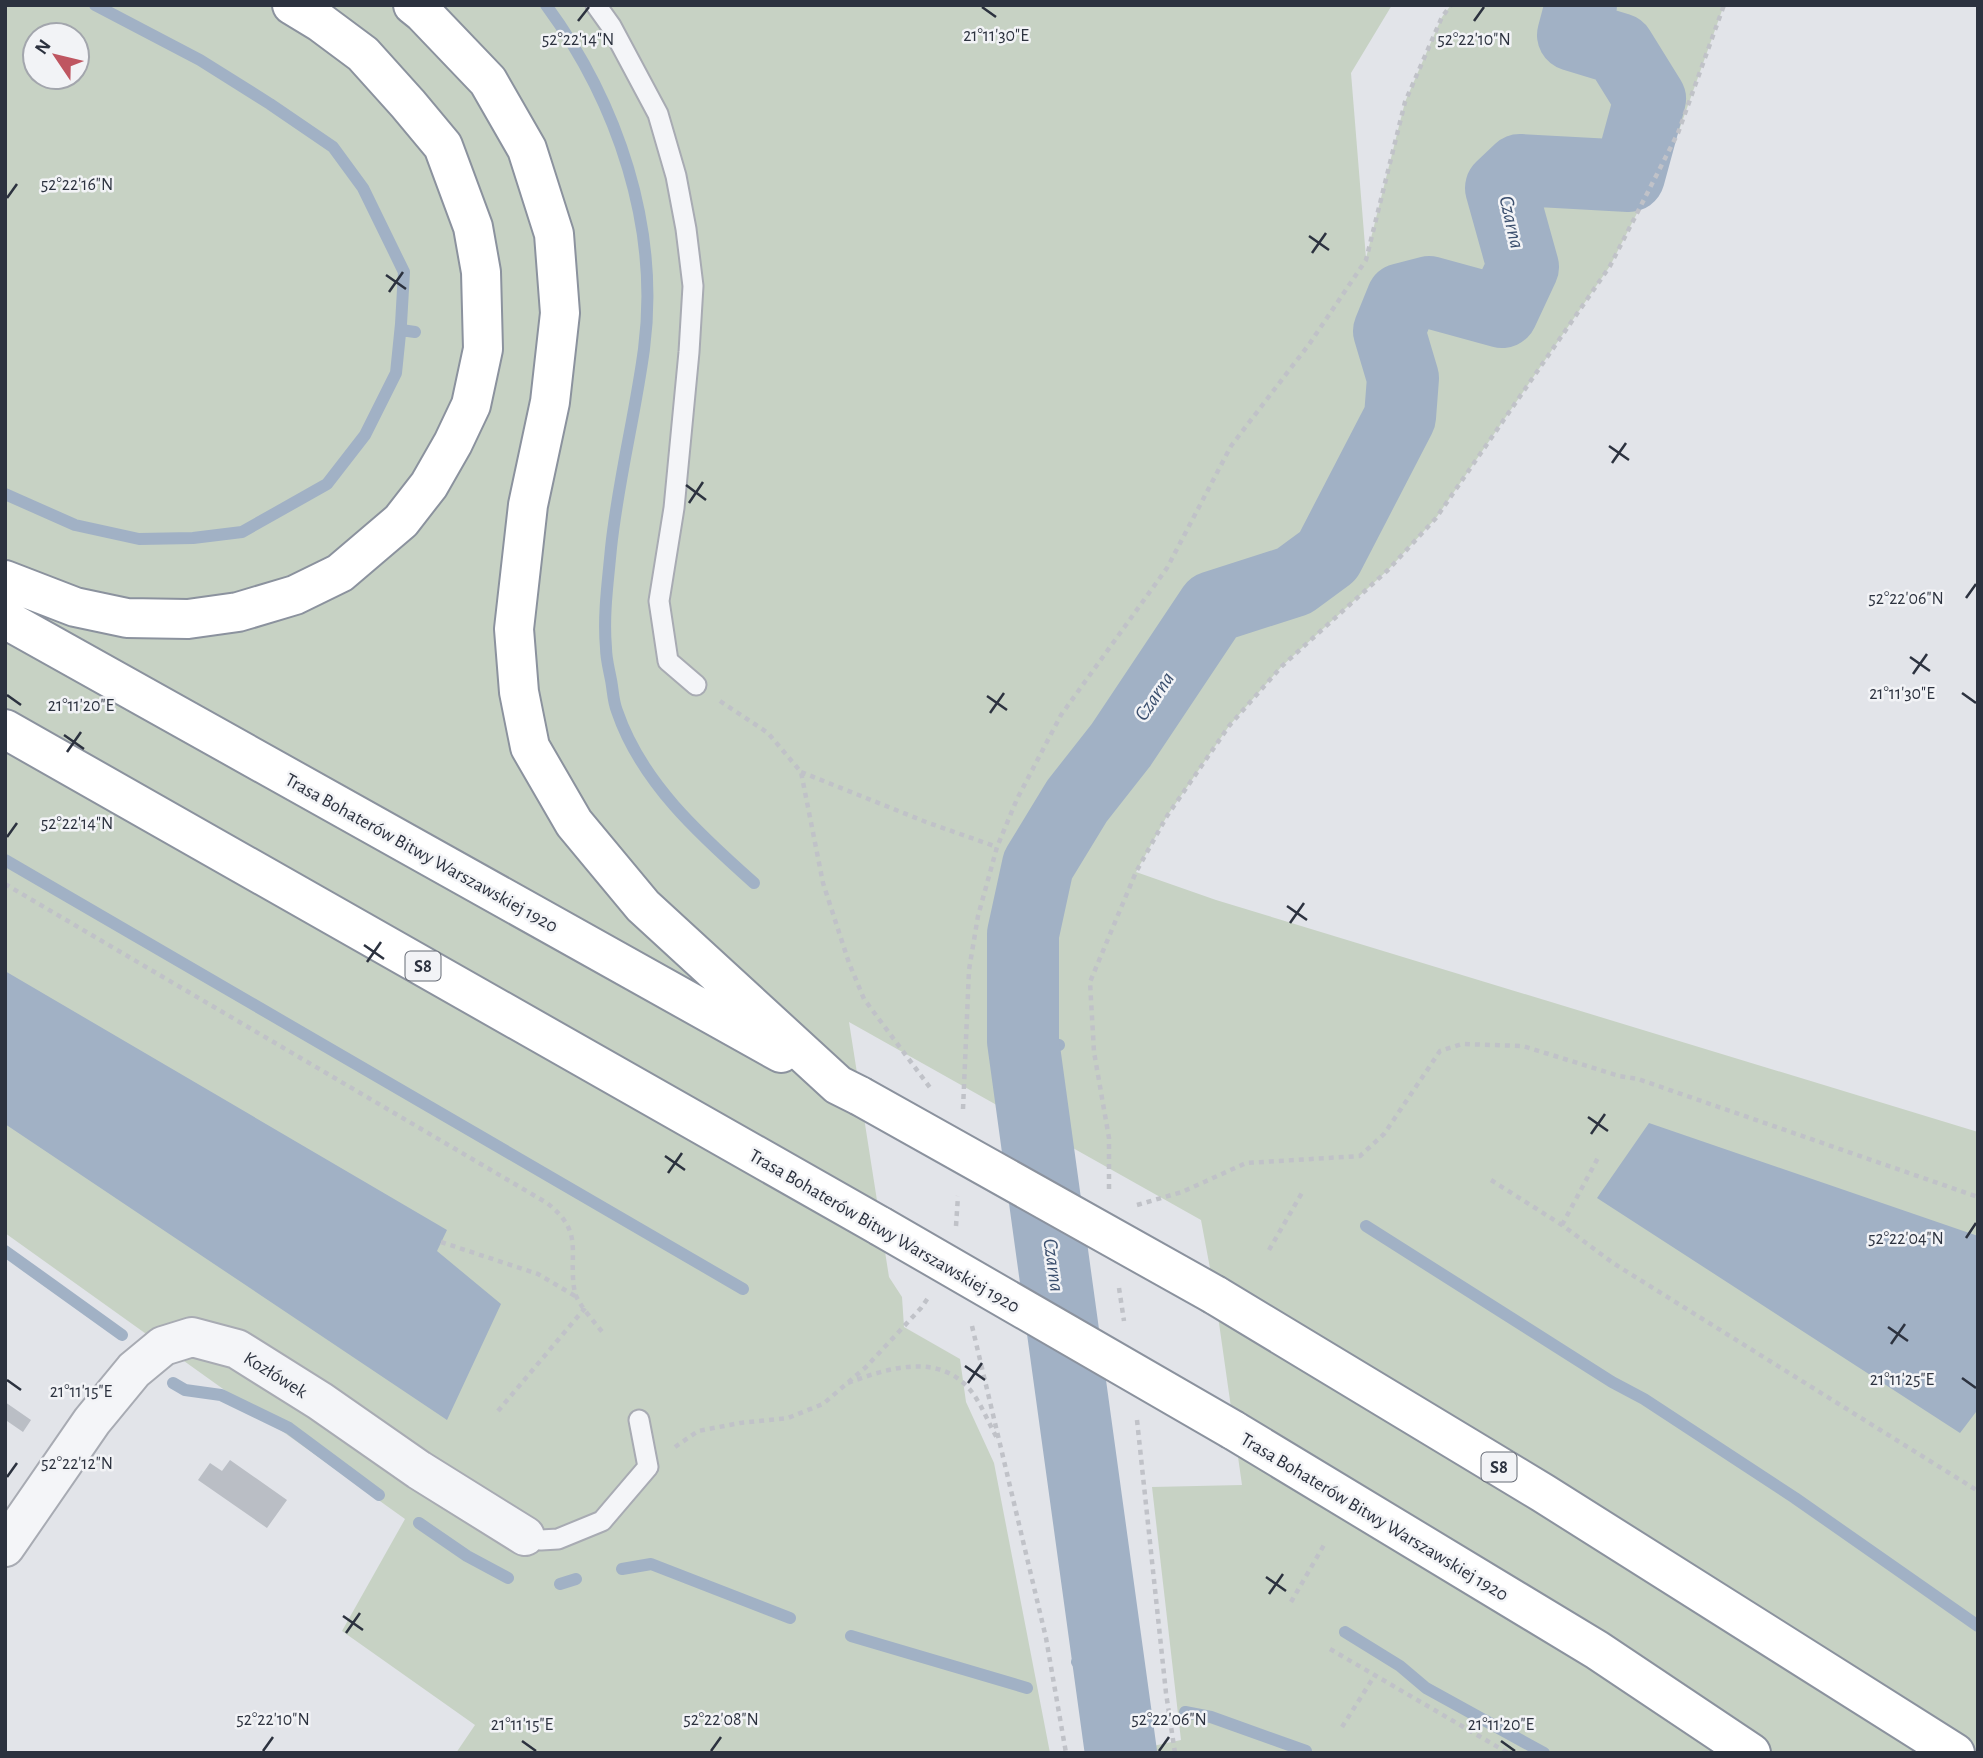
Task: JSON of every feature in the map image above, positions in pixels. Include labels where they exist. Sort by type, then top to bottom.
[{"type":"highway","points":[[5,580],[75,607],[127,618],[188,619],[238,612],[295,595],[340,573],[401,521],[429,485],[453,443],[471,405],[483,349],[481,272],[473,227],[465,204],[443,146],[408,104],[363,54],[292,5]]},
{"type":"highway","points":[[413,5],[424,13],[488,81],[527,149],[554,234],[559,313],[551,402],[528,506],[514,629],[520,692],[530,747],[574,823],[643,906],[849,1090]]},
{"type":"highway","name":"Trasa Bohaterów Bitwy Warszawskiej 1920","points":[[5,619],[1215,1295],[1554,1500],[1955,1753]]},
{"type":"highway","name":"Trasa Bohaterów Bitwy Warszawskiej 1920","points":[[5,729],[880,1226],[1233,1430],[1597,1650],[1751,1753]]},
{"type":"street","name":"Kozłówek","points":[[5,1547],[92,1421],[134,1370],[163,1346],[192,1336],[237,1349],[320,1401],[419,1470],[525,1536]]},
{"type":"lane","points":[[596,5],[611,26],[658,114],[676,177],[686,229],[693,286],[689,352],[674,508],[659,601],[668,661],[696,685]]},
{"type":"lane","points":[[525,1536],[541,1540],[558,1539],[602,1521],[648,1466],[639,1420]]},
{"type":"path","points":[[962,1117],[969,970],[978,916],[997,847],[1017,799],[1061,715],[1167,568],[1231,446],[1310,343],[1366,261],[1405,102],[1442,17],[1451,5]]},
{"type":"path","points":[[1109,1201],[1110,1138],[1094,1052],[1090,982],[1136,872],[1167,816],[1229,726],[1282,666],[1388,570],[1436,518],[1603,276],[1678,133],[1724,5]]},
{"type":"path","points":[[800,772],[997,847]]},
{"type":"path","points":[[5,884],[547,1203],[562,1214],[572,1234],[576,1296]]},
{"type":"path","points":[[1133,1206],[1182,1192],[1246,1163],[1360,1156],[1384,1134],[1440,1051],[1462,1044],[1523,1046],[1619,1076],[1638,1079],[1978,1197]]},
{"type":"path","points":[[1562,1226],[1599,1156]]},
{"type":"path","points":[[1491,1180],[1625,1270],[1978,1491]]},
{"type":"path","points":[[1269,1250],[1303,1191]]},
{"type":"path","points":[[441,1242],[538,1274],[576,1296],[604,1334]]},
{"type":"path","points":[[1118,1282],[1124,1322]]},
{"type":"path","points":[[498,1411],[585,1308]]},
{"type":"path","points":[[970,1315],[1046,1638],[1066,1753]]},
{"type":"path","points":[[845,1385],[878,1372],[924,1365],[954,1375],[973,1394],[1000,1446]]},
{"type":"path","points":[[1137,1418],[1166,1693],[1175,1753]]},
{"type":"path","points":[[1291,1602],[1324,1545]]},
{"type":"path","points":[[1330,1649],[1508,1753]]},
{"type":"path","points":[[1342,1727],[1375,1675]]},
{"type":"green space","points":[[5,5],[1392,5],[1351,73],[1366,258],[1405,102],[1442,17],[1451,5],[1724,5],[1678,133],[1610,266],[1436,518],[1388,570],[1282,666],[1229,726],[1167,816],[1136,872],[1216,900],[1978,1132],[1978,1753],[1149,1753],[1148,1747],[1181,1740],[1152,1487],[1242,1485],[1215,1295],[1201,1220],[849,1022],[889,1277],[902,1297],[904,1327],[960,1359],[966,1402],[994,1463],[1050,1753],[456,1753],[475,1725],[342,1631],[405,1519],[5,1233]]},
{"type":"water","points":[[5,971],[447,1230],[437,1251],[501,1304],[447,1420],[5,1124]]},
{"type":"water","points":[[1649,1123],[1978,1236],[1978,1413],[1976,1412],[1960,1433],[1597,1198]]},
{"type":"building","points":[[5,1402],[31,1420],[23,1432],[7,1421],[5,1424]]},
{"type":"building","points":[[230,1460],[287,1500],[267,1528],[198,1480],[210,1463],[222,1471]]},
{"type":"waterway","points":[[5,494],[75,525],[139,539],[193,538],[242,532],[327,484],[365,435],[396,373],[404,272],[363,188],[333,147],[200,60],[95,5]]},
{"type":"waterway","points":[[546,5],[572,43],[613,125],[639,212],[646,258],[644,349],[614,523],[606,598],[606,652],[615,703],[628,737],[657,784],[693,826],[754,883]]},
{"type":"waterway","name":"Czarna","points":[[1121,1753],[1023,1041],[1023,934],[1038,865],[1077,801],[1121,745],[1213,607],[1294,581],[1328,556],[1400,417],[1403,378],[1389,331],[1402,299],[1429,292],[1502,312],[1523,267],[1501,188],[1520,170],[1629,176],[1650,99],[1619,49],[1573,35],[1581,5]]},
{"type":"waterway","points":[[401,330],[415,332]]},
{"type":"waterway","points":[[5,860],[743,1289]]},
{"type":"waterway","points":[[1006,922],[1023,934]]},
{"type":"waterway","points":[[1023,1041],[1059,1045]]},
{"type":"waterway","points":[[1366,1226],[1612,1382],[1644,1399],[1795,1498],[1978,1626]]},
{"type":"waterway","points":[[5,1251],[122,1335]]},
{"type":"waterway","points":[[173,1383],[185,1390],[221,1395],[289,1428],[379,1495]]},
{"type":"waterway","points":[[419,1523],[467,1556],[508,1578]]},
{"type":"waterway","points":[[622,1569],[651,1564],[790,1618]]},
{"type":"waterway","points":[[560,1584],[576,1579]]},
{"type":"waterway","points":[[1345,1632],[1400,1666],[1426,1688],[1544,1753]]},
{"type":"waterway","points":[[851,1636],[1027,1688]]},
{"type":"waterway","name":"Czarna","points":[[1077,1662],[1088,1667],[1137,1716]]},
{"type":"waterway","points":[[1185,1712],[1211,1717],[1306,1751]]}]
